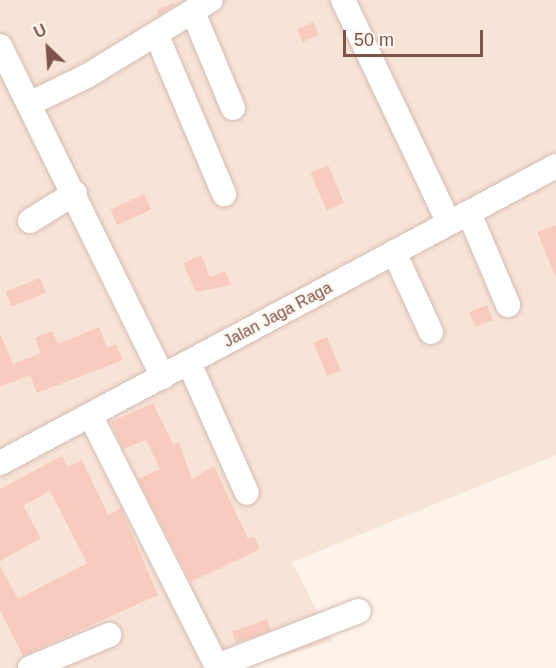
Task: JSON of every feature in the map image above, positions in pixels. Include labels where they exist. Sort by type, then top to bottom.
[{"type":"street","points":[[343,0],[508,305]]},
{"type":"street","points":[[29,104],[157,36],[202,6],[233,108]]},
{"type":"street","points":[[157,36],[224,194]]},
{"type":"street","points":[[0,46],[75,193],[163,377]]},
{"type":"street","name":"Jalan Jaga Raga","points":[[0,463],[556,166]]},
{"type":"street","points":[[30,221],[75,193]]},
{"type":"street","points":[[394,252],[431,332]]},
{"type":"street","points":[[189,363],[247,493]]},
{"type":"street","points":[[90,415],[217,666],[359,611]]},
{"type":"street","points":[[30,668],[109,635]]},
{"type":"shaded area","points":[[0,0],[556,0],[556,455],[292,562],[332,641],[245,668],[0,668]]},
{"type":"building","points":[[174,3],[175,5],[159,15],[157,10]]},
{"type":"building","points":[[313,22],[319,35],[303,42],[297,30]]},
{"type":"building","points":[[328,165],[344,203],[327,210],[311,172]]},
{"type":"building","points":[[144,194],[151,209],[118,225],[110,210]]},
{"type":"building","points":[[556,225],[556,278],[537,232]]},
{"type":"building","points":[[201,255],[210,277],[225,271],[231,285],[196,292],[183,263]]},
{"type":"building","points":[[40,278],[46,293],[12,307],[6,292]]},
{"type":"building","points":[[487,305],[493,320],[475,327],[469,312]]},
{"type":"building","points":[[99,327],[107,348],[116,344],[123,360],[37,393],[30,375],[0,387],[0,334],[13,364],[41,353],[35,338],[52,331],[58,344]]},
{"type":"building","points":[[327,337],[341,370],[327,376],[313,343]]},
{"type":"building","points":[[153,403],[173,444],[179,442],[192,479],[214,466],[248,539],[254,536],[260,549],[191,582],[138,479],[160,469],[146,440],[123,449],[111,422]]},
{"type":"building","points":[[62,456],[68,467],[82,460],[108,515],[121,508],[158,595],[23,656],[0,610],[0,566],[18,599],[87,563],[50,491],[23,506],[41,538],[0,561],[0,489]]},
{"type":"building","points":[[267,619],[271,630],[236,643],[232,632]]}]
